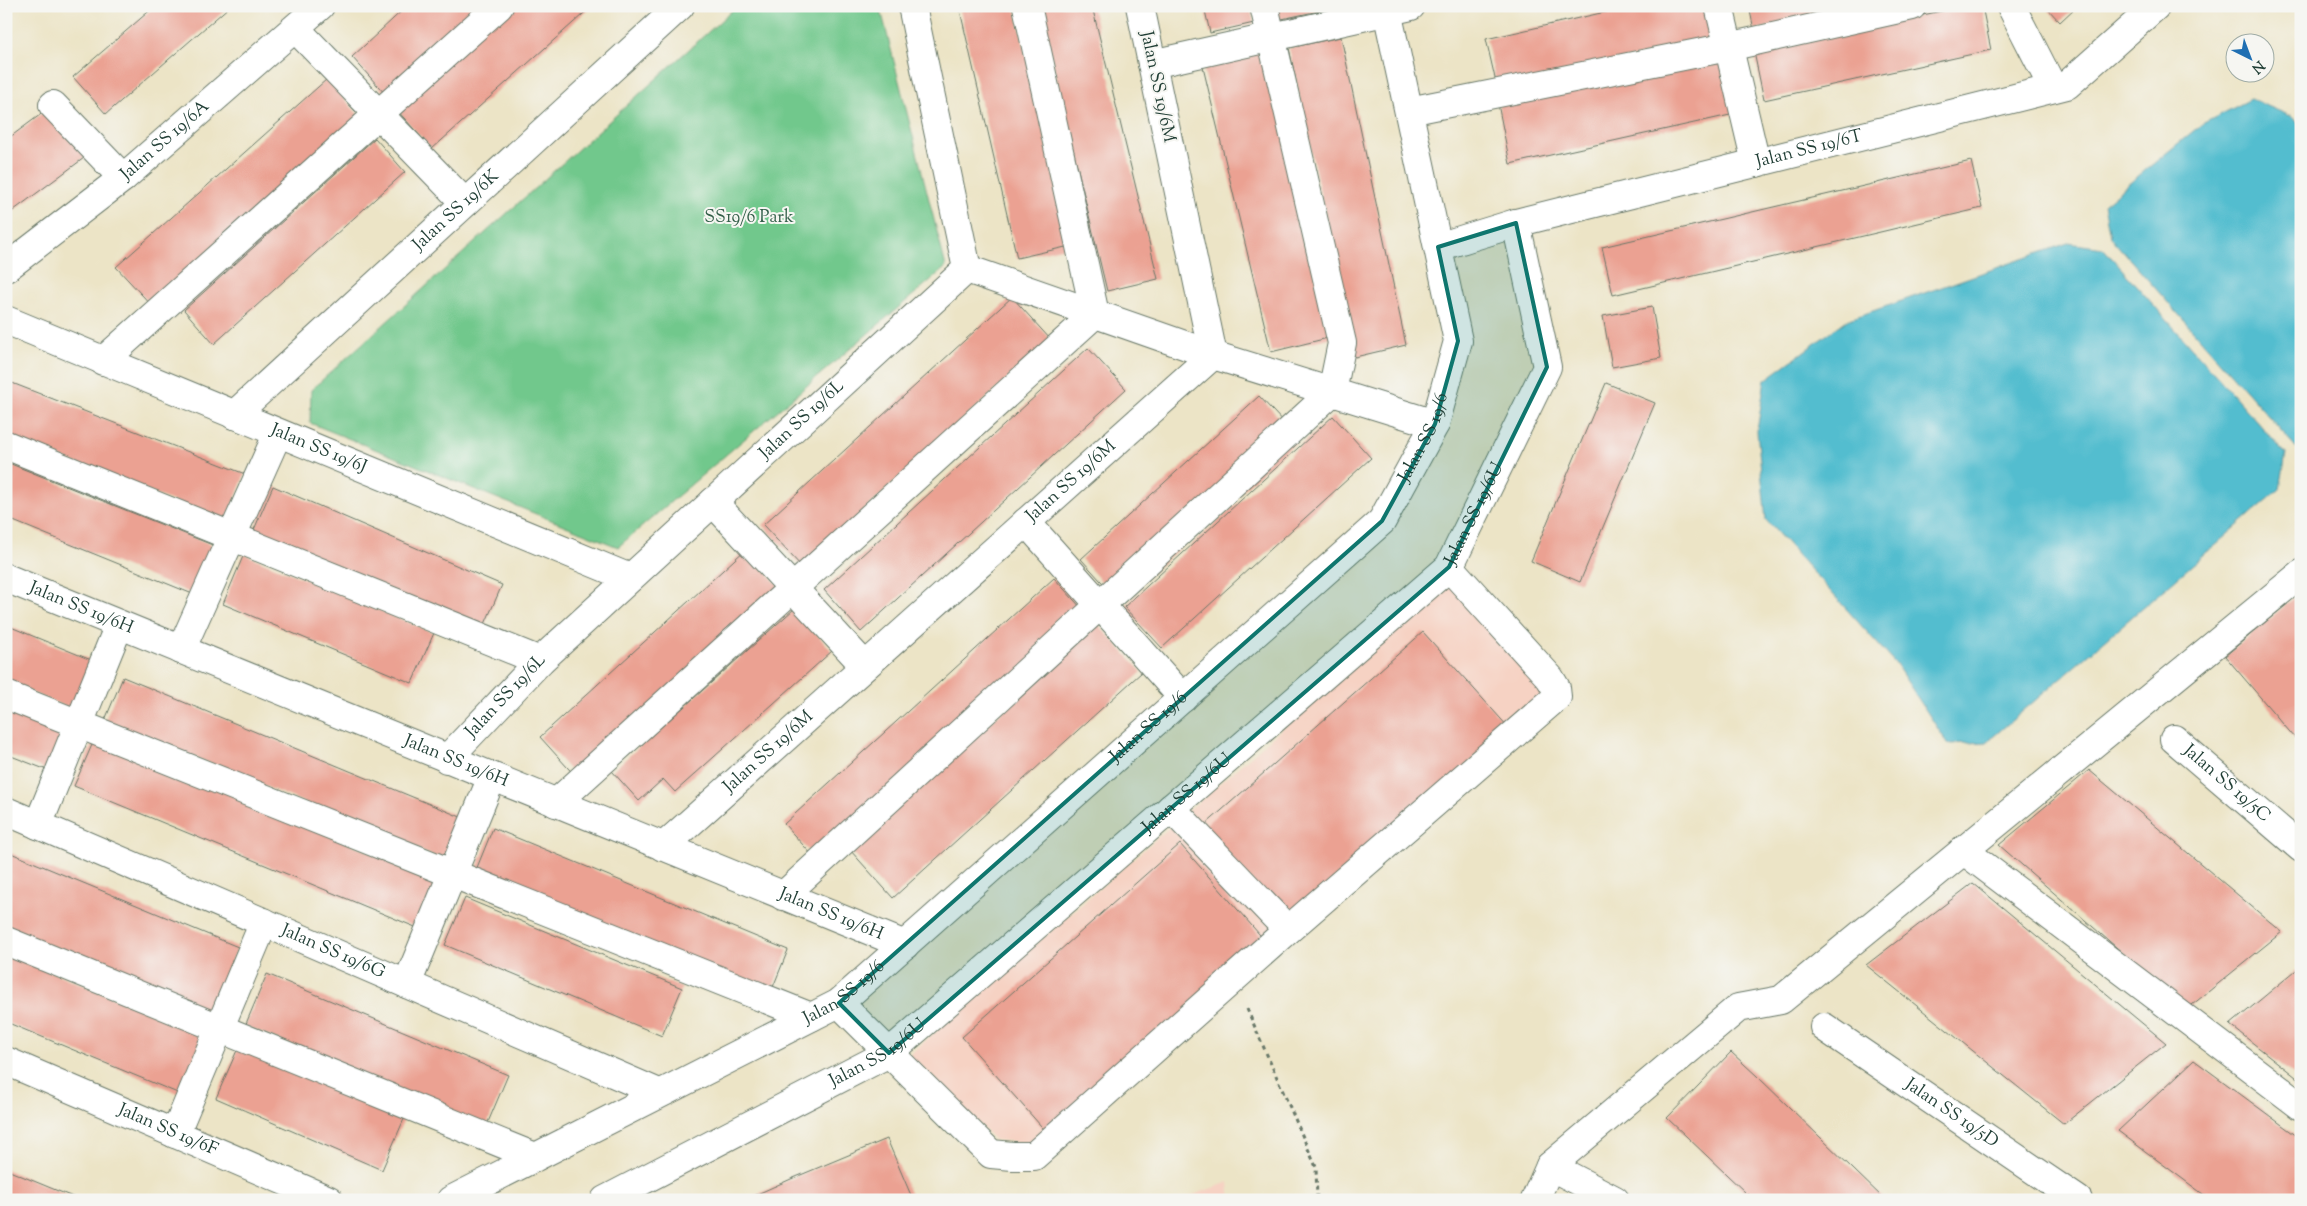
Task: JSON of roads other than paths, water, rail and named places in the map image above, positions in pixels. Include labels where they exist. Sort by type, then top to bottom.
[{"type":"street","name":"Jalan SS 19/6A","points":[[6,268],[123,178],[320,6]]},
{"type":"street","points":[[103,361],[499,6]]},
{"type":"street","points":[[912,6],[967,269],[1213,355],[1435,424]]},
{"type":"street","points":[[1027,6],[1095,314]]},
{"type":"street","name":"Jalan SS 19/6M","points":[[663,847],[1213,355],[1140,6]]},
{"type":"street","points":[[783,896],[1332,392],[1342,344],[1264,6]]},
{"type":"street","points":[[1719,6],[1756,163]]},
{"type":"street","points":[[1409,111],[1728,47],[1912,6]]},
{"type":"street","points":[[2011,6],[2053,88]]},
{"type":"street","name":"Jalan SS 19/6T","points":[[1438,247],[1516,223],[2067,85],[2156,6]]},
{"type":"street","name":"Jalan SS 19/6K","points":[[234,415],[677,7]]},
{"type":"street","points":[[1152,64],[1395,8]]},
{"type":"street","name":"Jalan SS 19/6","points":[[451,1200],[839,1003],[1382,521],[1435,424],[1458,341],[1409,111],[1395,8]]},
{"type":"street","points":[[296,28],[466,203]]},
{"type":"street","points":[[53,105],[123,178]]},
{"type":"street","name":"Jalan SS 19/6U","points":[[605,1200],[888,1054],[1449,567],[1547,367],[1516,223]]},
{"type":"street","name":"Jalan SS 19/6L","points":[[447,759],[540,662],[967,269]]},
{"type":"street","points":[[556,803],[1095,314]]},
{"type":"street","name":"Jalan SS 19/6J","points":[[6,320],[630,578]]},
{"type":"street","points":[[181,650],[278,433]]},
{"type":"street","points":[[6,445],[540,662]]},
{"type":"street","points":[[713,502],[865,666]]},
{"type":"street","points":[[1026,522],[1183,698]]},
{"type":"street","points":[[839,1003],[888,1054],[991,1154],[1034,1156],[1288,930],[1557,697],[1556,688],[1550,678],[1449,567]]},
{"type":"street","points":[[1535,1200],[1550,1166],[1738,1008],[1781,1000],[2301,574]]},
{"type":"street","name":"Jalan SS 19/6H","points":[[6,578],[905,945]]},
{"type":"street","points":[[38,825],[119,625]]},
{"type":"street","points":[[6,695],[811,1017]]},
{"type":"street","name":"Jalan SS 19/5C","points":[[2174,739],[2301,848]]},
{"type":"street","points":[[407,984],[492,777]]},
{"type":"street","points":[[1171,808],[1288,930]]},
{"type":"street","name":"Jalan SS 19/6G","points":[[6,811],[659,1093]]},
{"type":"street","points":[[1964,850],[2301,1106]]},
{"type":"street","points":[[175,1134],[264,922]]},
{"type":"street","points":[[6,941],[535,1157]]},
{"type":"street","name":"Jalan SS 19/5D","points":[[1824,1027],[2078,1200]]},
{"type":"street","name":"Jalan SS 19/6F","points":[[6,1060],[329,1200]]},
{"type":"street","points":[[1550,1166],[1615,1200]]},
{"type":"water","points":[[2251,99],[2293,117],[2301,127],[2301,453],[2110,237],[2104,204],[2202,124]]},
{"type":"water","points":[[2068,243],[2103,248],[2286,454],[2280,489],[1987,742],[1948,744],[1895,663],[1766,520],[1757,431],[1765,380],[1847,320]]},
{"type":"park label","name":"SS19/6 Park","points":[[749,218]]}]
